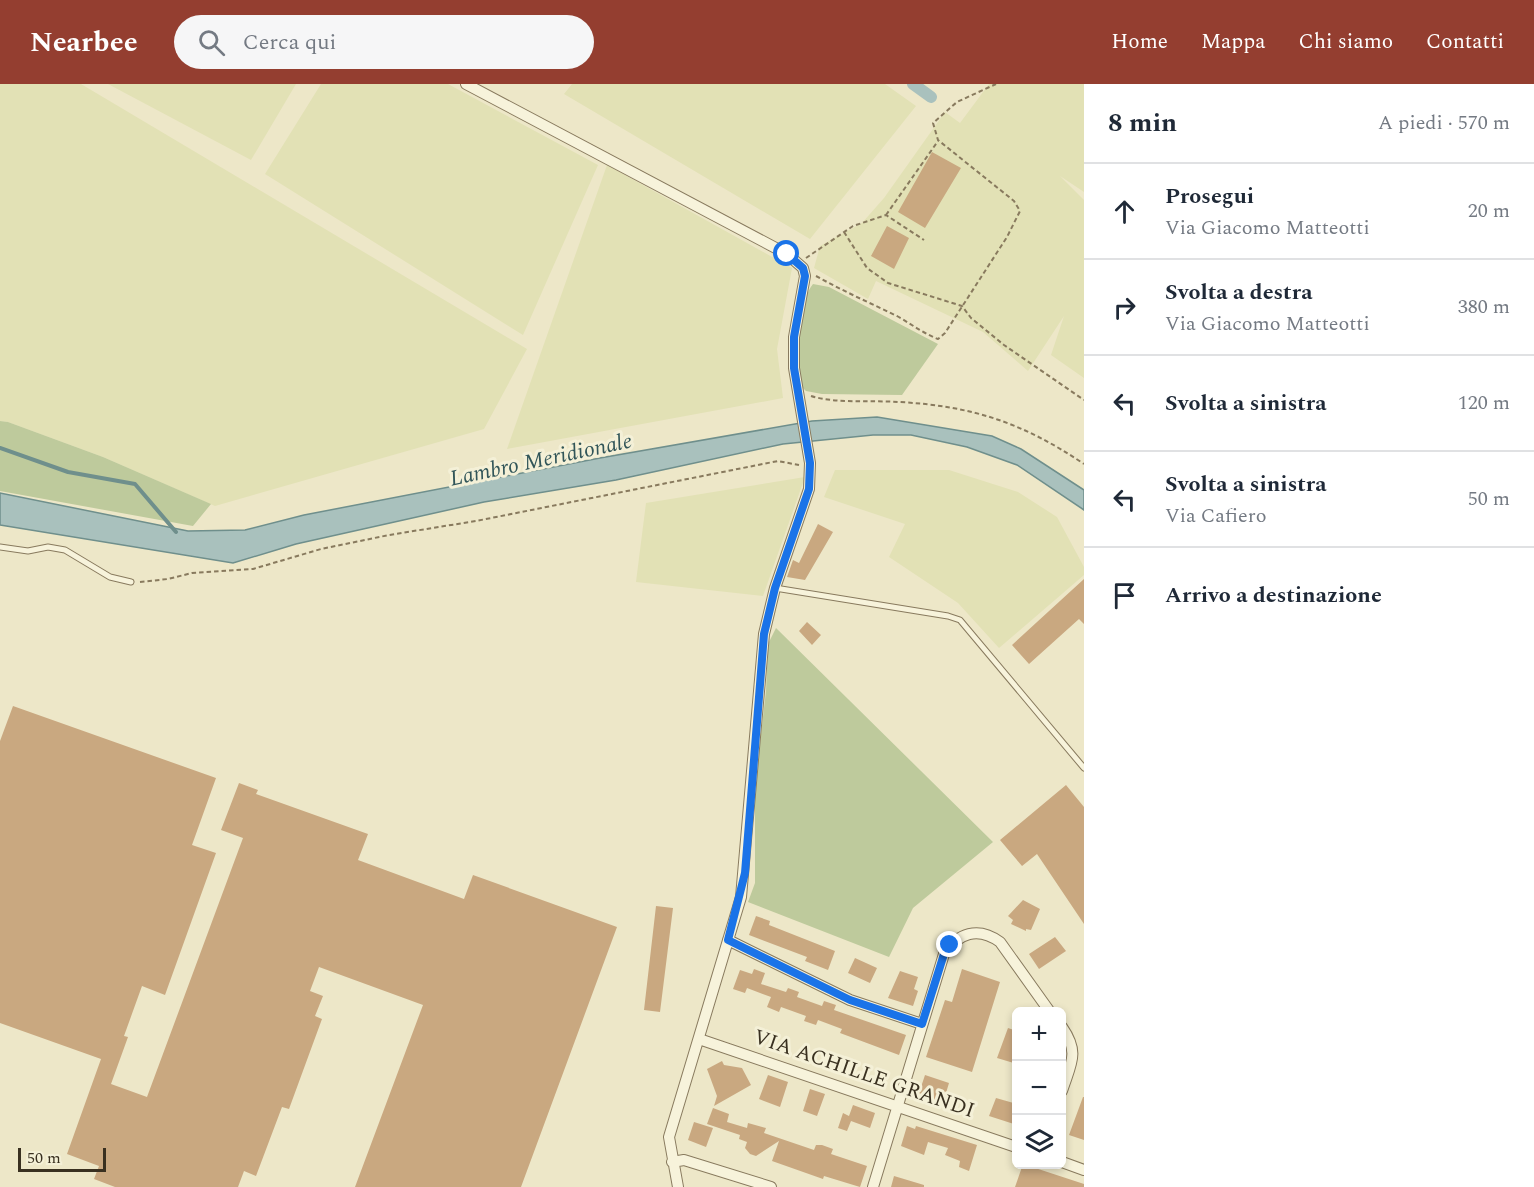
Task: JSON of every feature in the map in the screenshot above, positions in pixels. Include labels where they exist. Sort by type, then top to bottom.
[{"type":"street","points":[[466,84],[787,254],[801,266],[805,276],[794,337],[796,392],[807,444],[810,470],[809,489],[775,588],[764,634],[745,873],[728,940],[669,1137],[678,1187]]},
{"type":"street","points":[[873,1187],[944,954],[958,937],[983,932],[1000,942],[1047,1007]]},
{"type":"street","points":[[728,940],[850,1000],[922,1024]]},
{"type":"street","points":[[1066,1034],[1074,1047],[1074,1056],[1066,1079]]},
{"type":"street","name":"VIA ACHILLE GRANDI","points":[[699,1039],[1012,1145]]},
{"type":"street","points":[[672,1162],[684,1160],[771,1187]]},
{"type":"street","points":[[1066,1163],[1084,1170]]},
{"type":"lane","points":[[0,547],[28,551],[48,547],[64,550],[110,577],[131,582]]},
{"type":"lane","points":[[775,588],[948,616],[960,620],[1084,768]]},
{"type":"path","points":[[938,140],[886,215],[853,226],[801,266],[851,296],[898,317],[921,332],[938,339],[945,333],[1007,237],[1020,211],[1014,201],[938,140],[933,123],[957,102],[996,84]]},
{"type":"path","points":[[886,215],[924,240]]},
{"type":"path","points":[[844,232],[867,268],[888,283],[962,306],[971,318],[1004,345],[1084,400]]},
{"type":"path","points":[[796,392],[817,398],[930,404],[968,412],[1012,423],[1054,444],[1084,464]]},
{"type":"path","points":[[131,582],[168,579],[192,573],[253,569],[321,549],[389,535],[476,521],[778,461],[797,464],[810,470]]},
{"type":"green space","points":[[0,84],[81,84],[527,349],[484,429],[215,506],[103,457],[0,421]]},
{"type":"green space","points":[[108,84],[296,84],[251,160]]},
{"type":"green space","points":[[321,84],[448,84],[598,165],[523,335],[265,174]]},
{"type":"green space","points":[[572,84],[885,84],[916,106],[810,239],[564,94]]},
{"type":"green space","points":[[989,84],[1084,84],[1084,192],[1060,176],[1084,200],[1084,378],[1051,355],[1064,316],[1028,371],[983,332],[876,281],[868,299],[814,268],[820,246],[862,223],[884,198],[945,112],[960,123]]},
{"type":"green space","points":[[607,165],[792,268],[777,349],[783,398],[507,449]]},
{"type":"green space","points":[[813,284],[829,287],[938,344],[902,395],[822,394],[806,391],[799,384],[801,318],[807,293]]},
{"type":"green space","points":[[0,421],[103,457],[211,504],[193,526],[0,491]]},
{"type":"green space","points":[[835,470],[949,470],[1018,492],[1057,517],[1084,567],[1084,575],[999,648],[958,603],[889,557],[905,524],[824,497]]},
{"type":"green space","points":[[805,477],[763,596],[636,582],[646,503]]},
{"type":"green space","points":[[776,628],[993,842],[913,908],[889,957],[748,902],[755,883],[755,786],[766,691],[768,644]]},
{"type":"water","points":[[877,417],[992,436],[1021,449],[1084,490],[1084,510],[1017,465],[967,447],[911,435],[873,435],[783,444],[616,480],[484,502],[296,544],[233,563],[0,525],[0,493],[188,531],[245,530],[304,515],[600,458],[812,421]]},
{"type":"building","points":[[932,152],[961,168],[925,228],[898,212]]},
{"type":"building","points":[[887,226],[909,238],[894,269],[871,256]]},
{"type":"building","points":[[818,524],[833,532],[805,580],[787,577],[793,560],[799,563]]},
{"type":"building","points":[[1084,579],[1084,624],[1079,619],[1029,664],[1012,645]]},
{"type":"building","points":[[807,622],[821,635],[812,645],[799,631]]},
{"type":"building","points":[[13,706],[216,778],[192,845],[216,853],[165,995],[142,986],[124,1036],[128,1037],[111,1084],[147,1097],[243,838],[221,830],[239,783],[258,790],[256,794],[368,834],[358,860],[464,899],[473,875],[617,927],[521,1187],[355,1187],[423,1005],[319,967],[310,991],[323,996],[315,1016],[322,1019],[289,1109],[282,1107],[256,1176],[244,1171],[238,1187],[115,1187],[94,1179],[99,1166],[67,1154],[101,1059],[0,1023],[0,741]]},
{"type":"building","points":[[1066,785],[1084,807],[1084,924],[1037,854],[1022,866],[1000,840]]},
{"type":"building","points":[[1023,900],[1040,909],[1031,930],[1026,929],[1026,931],[1011,924],[1013,920],[1008,916]]},
{"type":"building","points":[[656,906],[673,908],[660,1012],[644,1010]]},
{"type":"building","points":[[756,916],[770,921],[769,925],[835,951],[828,970],[805,961],[807,957],[749,935]]},
{"type":"building","points":[[1055,937],[1066,951],[1039,969],[1029,954]]},
{"type":"building","points":[[855,958],[877,968],[870,983],[848,973]]},
{"type":"building","points":[[754,969],[765,973],[761,984],[786,992],[788,988],[799,992],[797,997],[822,1006],[824,1001],[836,1005],[834,1010],[906,1035],[899,1055],[840,1033],[842,1029],[818,1020],[816,1025],[804,1021],[806,1016],[781,1007],[779,1012],[767,1007],[771,997],[747,988],[745,993],[733,989],[740,970],[752,974]]},
{"type":"building","points":[[962,969],[1000,982],[972,1072],[926,1057],[945,1000],[952,1002]]},
{"type":"building","points":[[900,971],[918,977],[914,989],[918,991],[913,1006],[888,998]]},
{"type":"building","points":[[1008,1028],[1012,1029],[1012,1062],[997,1058]]},
{"type":"building","points":[[722,1061],[724,1065],[742,1068],[751,1085],[714,1106],[717,1096],[707,1069]]},
{"type":"building","points":[[768,1075],[788,1082],[780,1107],[759,1099]]},
{"type":"building","points":[[925,1075],[949,1083],[943,1103],[919,1093]]},
{"type":"building","points":[[810,1089],[825,1094],[817,1116],[803,1111]]},
{"type":"building","points":[[1084,1097],[1084,1140],[1069,1135]]},
{"type":"building","points":[[996,1098],[1012,1103],[1012,1123],[989,1116]]},
{"type":"building","points":[[853,1105],[875,1113],[870,1128],[851,1121],[847,1131],[838,1128],[843,1113],[849,1116]]},
{"type":"building","points":[[713,1108],[729,1114],[727,1122],[747,1128],[748,1123],[766,1128],[764,1133],[814,1150],[816,1145],[822,1145],[833,1149],[831,1154],[867,1166],[860,1187],[824,1176],[823,1179],[772,1161],[779,1141],[756,1156],[750,1154],[745,1148],[747,1142],[739,1139],[740,1135],[707,1124]]},
{"type":"building","points":[[694,1122],[713,1128],[706,1147],[688,1140]]},
{"type":"building","points":[[907,1126],[915,1129],[916,1126],[977,1145],[969,1171],[959,1167],[960,1161],[945,1155],[948,1148],[928,1142],[924,1155],[901,1146]]},
{"type":"building","points":[[1021,1169],[1038,1169],[1084,1184],[1084,1187],[1015,1187]]},
{"type":"building","points":[[894,1176],[924,1185],[924,1187],[891,1187]]},
{"type":"waterway","points":[[913,84],[931,97]]},
{"type":"waterway","points":[[0,448],[68,472],[135,484],[176,532]]},
{"type":"route","points":[[787,254],[803,268],[805,276],[794,337],[794,368],[797,401],[810,463],[809,489],[775,588],[764,634],[745,873],[741,897],[728,940],[850,1000],[922,1024],[944,954],[950,945]]},
{"type":"water label","name":"Lambro Meridionale","points":[[541,460]]}]
